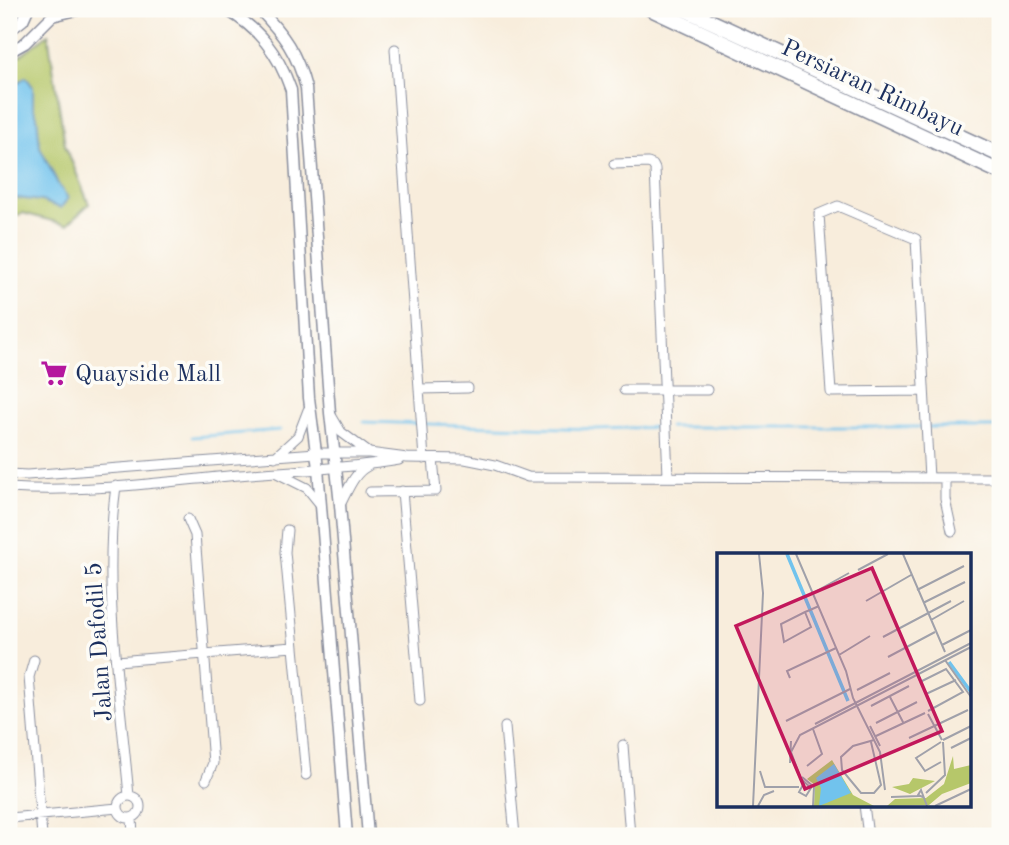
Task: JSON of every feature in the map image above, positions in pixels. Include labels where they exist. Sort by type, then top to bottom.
[{"type":"main road","name":"Persiaran Rimbayu","points":[[651,9],[1000,172]]},
{"type":"main road","name":"Persiaran Rimbayu","points":[[684,9],[1000,155]]},
{"type":"street","points":[[9,31],[23,20],[28,9]]},
{"type":"street","points":[[9,51],[25,43],[52,16],[81,9]]},
{"type":"street","points":[[225,9],[243,19],[275,52],[291,90],[309,398],[318,468],[347,836]]},
{"type":"street","points":[[260,9],[289,43],[300,66],[306,88],[330,413],[368,836]]},
{"type":"street","points":[[370,492],[436,491],[422,424],[395,49]]},
{"type":"street","points":[[614,164],[648,163],[655,167],[667,477]]},
{"type":"street","points":[[924,391],[831,392],[818,214],[838,205],[916,239],[929,478]]},
{"type":"street","points":[[420,389],[468,388]]},
{"type":"street","points":[[624,390],[707,390]]},
{"type":"street","points":[[273,458],[298,436],[308,415],[309,398]]},
{"type":"street","points":[[330,413],[341,432],[369,453]]},
{"type":"street","points":[[9,474],[27,475],[316,453],[369,453],[407,458],[464,459],[495,465],[528,477],[929,478],[945,482],[1000,478]]},
{"type":"street","points":[[9,488],[31,490],[116,486],[370,465],[407,458]]},
{"type":"street","points":[[340,505],[357,474],[370,465]]},
{"type":"street","points":[[275,472],[307,488],[320,504]]},
{"type":"street","points":[[945,482],[945,499],[952,531]]},
{"type":"street","name":"Jalan Dafodil 5","points":[[116,486],[110,531],[110,596],[129,796]]},
{"type":"street","points":[[402,491],[420,701]]},
{"type":"street","points":[[188,519],[195,535],[213,762],[206,780]]},
{"type":"street","points":[[287,530],[285,552],[306,775]]},
{"type":"street","points":[[117,661],[293,647]]},
{"type":"street","points":[[34,660],[29,677],[42,836]]},
{"type":"street","points":[[505,727],[515,836]]},
{"type":"street","points":[[623,745],[631,836]]},
{"type":"street","points":[[129,796],[135,798],[139,806],[137,814],[132,817],[121,815],[118,808],[120,801],[129,796]]},
{"type":"street","points":[[864,806],[868,836]]},
{"type":"street","points":[[9,818],[118,808]]},
{"type":"street","points":[[132,817],[133,836]]},
{"type":"green space","points":[[48,34],[65,145],[89,204],[67,225],[23,213],[9,219],[9,59],[21,55]]},
{"type":"water","points":[[26,77],[33,87],[33,107],[37,116],[40,147],[68,198],[61,208],[41,201],[9,197],[9,85]]},
{"type":"waterway","points":[[364,422],[597,429],[662,427]]},
{"type":"waterway","points":[[669,427],[1000,427]]},
{"type":"waterway","points":[[192,437],[280,430]]},
{"type":"place","name":"Quayside Mall","points":[[54,373]]}]
